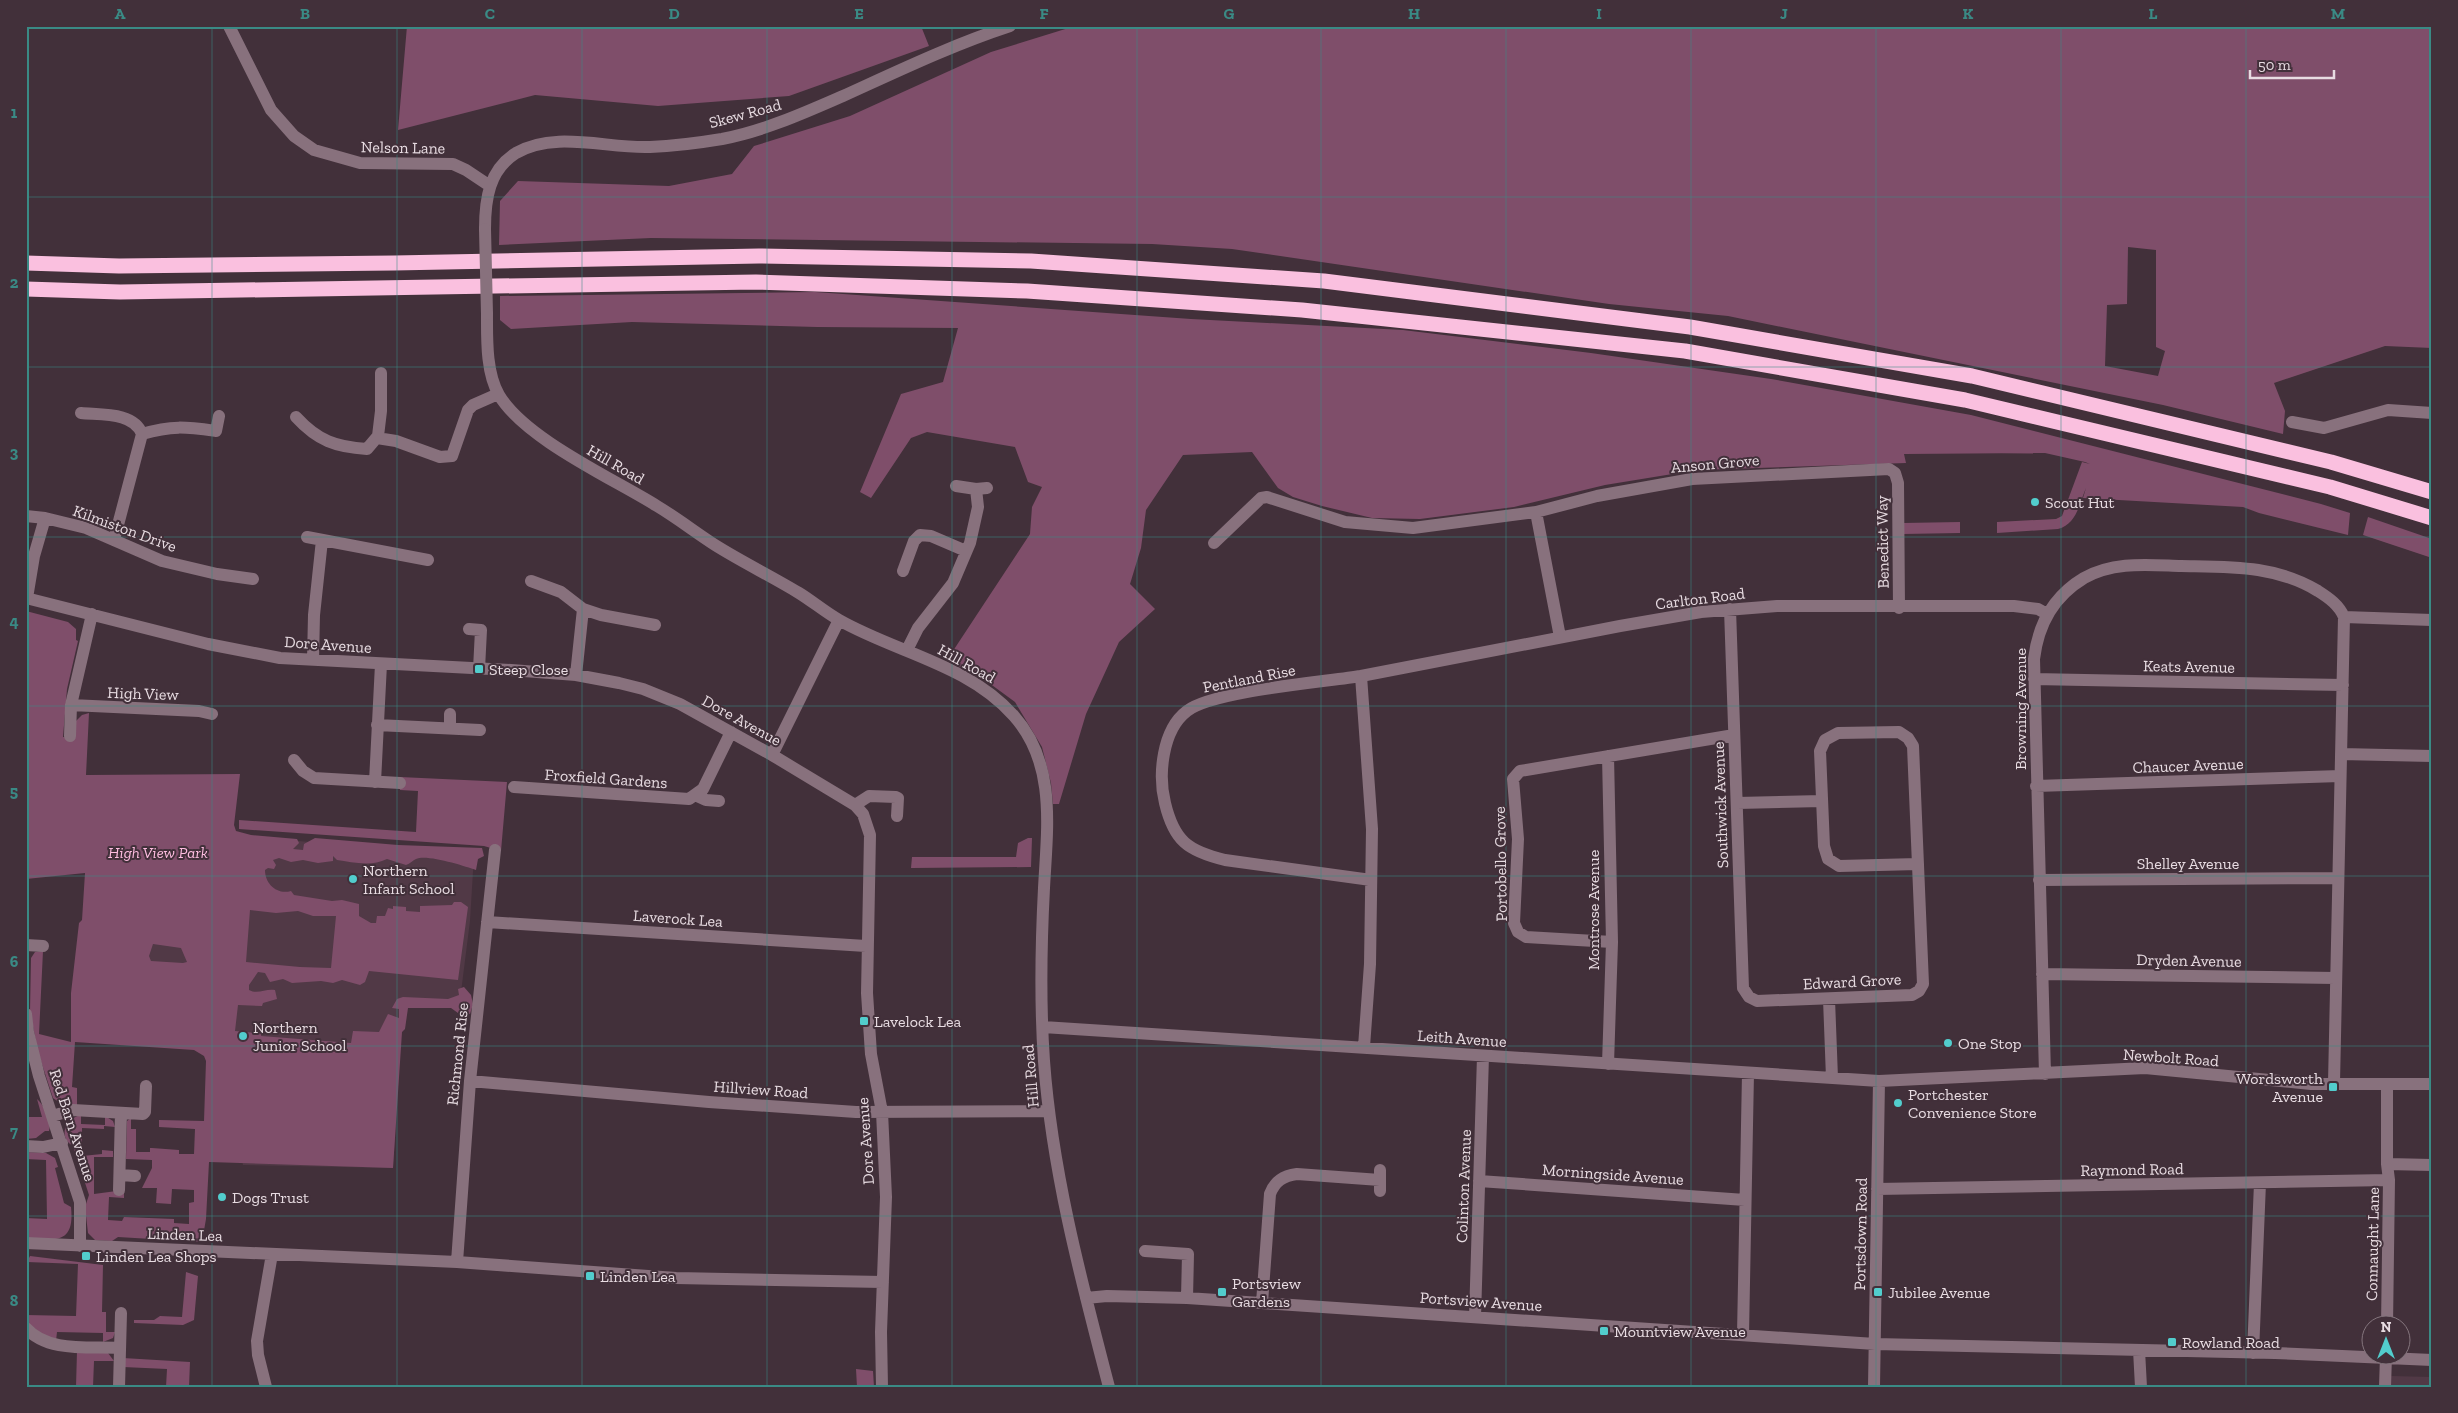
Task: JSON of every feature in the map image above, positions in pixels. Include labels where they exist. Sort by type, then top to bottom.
[{"type":"highway","points":[[26,263],[119,266],[768,256],[1031,261],[1324,281],[1690,327],[1972,376],[2331,462],[2432,492]]},
{"type":"highway","points":[[26,289],[120,292],[756,282],[1027,291],[1302,310],[1685,351],[1965,400],[2330,486],[2432,518]]},
{"type":"street","name":"Nelson Lane","points":[[229,26],[271,110],[294,136],[314,150],[360,163],[453,164],[490,186]]},
{"type":"street","name":"Skew Road","points":[[490,186],[499,167],[516,153],[534,145],[557,141],[649,147],[724,138],[775,124],[930,56],[1010,26]]},
{"type":"street","name":"Hill Road","points":[[490,186],[485,202],[487,344],[498,394],[515,414],[537,434],[658,507],[715,545],[801,594],[839,620],[966,678],[994,696],[1025,730],[1044,775],[1047,817],[1042,923],[1043,1027],[1049,1112],[1060,1177],[1086,1298],[1109,1387]]},
{"type":"street","points":[[296,417],[310,433],[333,444],[368,449],[376,438],[381,411],[381,372]]},
{"type":"street","points":[[376,438],[396,441],[440,457],[452,456],[468,410],[473,405],[498,394]]},
{"type":"street","points":[[2292,422],[2324,428],[2388,410],[2432,413]]},
{"type":"street","points":[[81,413],[124,418],[140,427],[142,434],[114,540]]},
{"type":"street","points":[[142,434],[165,427],[216,431],[219,416]]},
{"type":"street","points":[[305,445],[310,433]]},
{"type":"street","name":"Anson Grove","points":[[1214,543],[1261,498],[1267,498],[1319,516],[1344,522],[1391,528],[1413,528],[1536,512],[1597,496],[1692,479],[1889,470],[1896,476]]},
{"type":"street","name":"Benedict Way","points":[[1896,476],[1899,608]]},
{"type":"street","points":[[907,650],[918,628],[953,583],[966,551],[982,488],[956,486]]},
{"type":"street","points":[[1536,512],[1560,637]]},
{"type":"street","name":"Kilmiston Drive","points":[[26,516],[46,518],[86,528],[162,561],[217,574],[253,579]]},
{"type":"street","points":[[26,598],[34,556],[46,518]]},
{"type":"street","points":[[903,570],[914,541],[920,535],[931,536],[966,551]]},
{"type":"street","points":[[307,537],[428,560]]},
{"type":"street","points":[[313,660],[314,615],[322,540]]},
{"type":"street","name":"Browning Avenue","points":[[2045,1074],[2034,679],[2036,641],[2047,614],[2064,594],[2084,578],[2103,570],[2124,565],[2261,569],[2308,585],[2340,607],[2344,617]]},
{"type":"street","points":[[531,581],[561,592],[583,609],[601,615],[655,625]]},
{"type":"street","name":"Dore Avenue","points":[[26,598],[249,653],[313,660],[576,676],[643,689],[680,704],[772,755],[855,805],[863,814],[870,835],[866,946],[871,1054],[882,1112],[886,1197],[882,1387]]},
{"type":"street","name":"Carlton Road","points":[[1361,676],[1560,637],[1730,609],[1776,606],[1899,608],[2014,606],[2038,608],[2047,614]]},
{"type":"street","points":[[576,676],[583,609]]},
{"type":"street","name":"Southwick Avenue","points":[[1730,609],[1743,988],[1749,998]]},
{"type":"street","points":[[70,736],[71,705],[92,614]]},
{"type":"street","points":[[2334,1083],[2344,617],[2432,620]]},
{"type":"street","points":[[772,755],[839,620]]},
{"type":"street","points":[[470,629],[481,630],[478,669]]},
{"type":"street","points":[[374,782],[381,664]]},
{"type":"street","points":[[1361,676],[1370,786],[1371,880],[1370,964],[1364,1047]]},
{"type":"street","name":"Pentland Rise","points":[[1361,676],[1250,692],[1197,705],[1186,712],[1169,739],[1162,777],[1163,795],[1174,831],[1186,846],[1205,855],[1266,867],[1371,880]]},
{"type":"street","name":"Keats Avenue","points":[[2034,679],[2342,685]]},
{"type":"street","name":"High View","points":[[71,705],[199,711],[212,714]]},
{"type":"street","points":[[450,714],[450,728]]},
{"type":"street","points":[[378,725],[480,730]]},
{"type":"street","points":[[695,795],[703,789],[710,777],[731,732]]},
{"type":"street","name":"Edward Grove","points":[[1749,998],[1757,1001],[1912,995],[1922,988],[1924,984],[1914,746],[1904,734],[1899,732],[1838,733],[1828,737],[1820,751],[1825,853],[1834,864],[1844,867],[1918,864]]},
{"type":"street","name":"Portobello Grove","points":[[1612,942],[1526,937],[1518,932],[1514,923],[1518,839],[1513,779],[1520,771],[1734,735]]},
{"type":"street","points":[[2341,754],[2432,756]]},
{"type":"street","name":"Montrose Avenue","points":[[1608,756],[1612,942],[1608,1064]]},
{"type":"street","points":[[294,760],[303,772],[314,778],[400,783]]},
{"type":"street","name":"Chaucer Avenue","points":[[2036,786],[2340,776]]},
{"type":"street","name":"Froxfield Gardens","points":[[514,787],[680,799],[689,799],[695,795],[706,800],[719,801]]},
{"type":"street","points":[[855,805],[869,796],[896,797],[898,798],[897,816]]},
{"type":"street","points":[[1737,803],[1822,801]]},
{"type":"street","name":"Richmond Rise","points":[[457,1262],[470,1081],[495,850]]},
{"type":"street","name":"Shelley Avenue","points":[[2039,880],[2338,878]]},
{"type":"street","name":"Laverock Lea","points":[[487,922],[866,946]]},
{"type":"street","points":[[26,958],[27,945],[43,946]]},
{"type":"street","name":"Dryden Avenue","points":[[2042,974],[2335,978]]},
{"type":"street","points":[[1828,999],[1832,1078]]},
{"type":"street","name":"Red Barn Avenue","points":[[26,1014],[28,1032],[52,1116],[80,1202],[80,1246]]},
{"type":"street","name":"Leith Avenue","points":[[1043,1027],[1879,1081]]},
{"type":"street","name":"Colinton Avenue","points":[[1475,1317],[1483,1056]]},
{"type":"street","name":"Newbolt Road","points":[[1879,1081],[2145,1068],[2311,1084],[2432,1084]]},
{"type":"street","points":[[1743,1335],[1748,1073]]},
{"type":"street","name":"Hillview Road","points":[[470,1081],[719,1103],[856,1112],[1049,1112]]},
{"type":"street","name":"Portsdown Road","points":[[1874,1387],[1879,1081]]},
{"type":"street","name":"Connaught Lane","points":[[2387,1084],[2387,1164],[2389,1180],[2387,1316]]},
{"type":"street","points":[[52,1116],[73,1110],[143,1114],[146,1112],[146,1086]]},
{"type":"street","points":[[119,1190],[121,1113]]},
{"type":"street","points":[[26,1146],[43,1147],[62,1143]]},
{"type":"street","points":[[2387,1164],[2432,1166]]},
{"type":"street","points":[[1262,1303],[1270,1194],[1276,1182],[1284,1176],[1297,1174],[1380,1180]]},
{"type":"street","points":[[120,1175],[135,1176]]},
{"type":"street","name":"Raymond Road","points":[[1877,1189],[2389,1180]]},
{"type":"street","name":"Morningside Avenue","points":[[1479,1181],[1745,1200]]},
{"type":"street","points":[[2254,1352],[2260,1183]]},
{"type":"street","name":"Linden Lea","points":[[26,1244],[457,1262],[676,1278],[883,1282]]},
{"type":"street","points":[[1145,1251],[1188,1254],[1187,1298]]},
{"type":"street","points":[[266,1387],[257,1341],[272,1254]]},
{"type":"street","name":"Portsview Avenue","points":[[1086,1298],[1107,1296],[1187,1298],[1874,1344]]},
{"type":"street","points":[[119,1387],[121,1313]]},
{"type":"street","points":[[26,1328],[36,1338],[50,1344],[120,1348]]},
{"type":"street","points":[[1874,1344],[2360,1356]]},
{"type":"street","points":[[2139,1350],[2141,1387]]},
{"type":"street","points":[[2410,1359],[2432,1360]]},
{"type":"street","points":[[2385,1387],[2386,1366]]},
{"type":"shaded area","name":"Northern Junior School","points":[[234,836],[474,855],[470,921],[459,1008],[403,1006],[393,1168],[243,1165],[218,1062],[82,933]]},
{"type":"shaded area","points":[[2391,1376],[2432,1377],[2432,1387],[2391,1387]]},
{"type":"green space","points":[[407,26],[921,26],[929,46],[789,96],[658,106],[535,95],[398,130]]},
{"type":"green space","points":[[1075,26],[2432,26],[2432,348],[2385,346],[2274,383],[2285,411],[2283,434],[2163,405],[1728,316],[1609,304],[1232,249],[1152,244],[651,238],[499,245],[500,201],[518,181],[669,186],[732,174],[754,146],[850,116],[991,52]],"holes":[[[2128,247],[2156,250],[2156,347],[2165,351],[2158,376],[2105,366],[2107,305],[2127,304]]]},
{"type":"green space","points":[[815,292],[1191,319],[1403,330],[1591,353],[1771,379],[1971,415],[2321,504],[2350,513],[2348,535],[2259,513],[2243,507],[2083,498],[2086,488],[2076,513],[2069,523],[2064,526],[2058,529],[1997,533],[1997,522],[2056,519],[2062,516],[2082,462],[2090,464],[2085,462],[2045,453],[1904,454],[1906,463],[1697,470],[1605,485],[1514,507],[1420,519],[1372,518],[1293,497],[1278,488],[1252,452],[1183,455],[1146,510],[1141,548],[1130,584],[1155,609],[1119,642],[1086,714],[1059,804],[1053,804],[1051,783],[1042,747],[1015,702],[985,680],[947,660],[1030,534],[1032,507],[1042,487],[1028,482],[1015,447],[927,432],[911,438],[871,498],[860,492],[901,394],[943,382],[958,328],[817,327],[632,322],[511,329],[500,320],[500,296]]},
{"type":"green space","points":[[2368,517],[2432,539],[2432,558],[2363,535]]},
{"type":"green space","points":[[1960,522],[1960,533],[1903,534],[1903,523]]},
{"type":"green space","name":"High View Park","points":[[26,611],[68,622],[76,629],[76,640],[78,641],[67,689],[63,737],[73,738],[74,723],[82,715],[89,713],[86,775],[240,774],[234,825],[236,831],[251,835],[297,839],[299,843],[293,849],[303,850],[304,844],[315,838],[398,845],[482,848],[484,856],[478,859],[476,870],[428,858],[416,859],[406,865],[387,859],[375,863],[355,863],[337,860],[333,856],[333,861],[318,863],[303,860],[291,862],[279,858],[273,860],[276,865],[274,869],[268,868],[265,870],[267,880],[277,890],[291,891],[294,895],[332,901],[342,900],[359,904],[359,916],[371,923],[376,923],[377,916],[385,916],[388,908],[393,909],[393,906],[406,907],[406,911],[420,912],[420,906],[452,905],[454,902],[461,902],[468,907],[458,980],[369,971],[365,982],[360,985],[342,980],[333,983],[321,981],[292,983],[283,979],[270,982],[265,973],[258,972],[249,985],[249,990],[256,992],[275,990],[277,999],[263,1003],[262,1006],[238,1005],[235,1031],[257,1033],[257,1028],[262,1029],[261,1036],[351,1043],[353,1031],[379,1032],[388,1014],[399,1018],[399,1009],[392,1008],[397,999],[403,997],[448,999],[459,995],[458,989],[464,987],[471,995],[473,1004],[470,1014],[458,1013],[451,1008],[408,1008],[405,1029],[402,1032],[393,1168],[209,1162],[206,1219],[202,1242],[118,1237],[112,1241],[95,1240],[88,1233],[85,1207],[89,1195],[73,1146],[65,1138],[65,1128],[71,1120],[81,1115],[81,1124],[105,1125],[105,1116],[113,1121],[115,1127],[104,1126],[104,1129],[82,1128],[82,1156],[102,1154],[102,1150],[113,1151],[113,1157],[94,1157],[94,1194],[124,1190],[124,1198],[109,1197],[108,1220],[122,1221],[124,1217],[174,1219],[174,1223],[189,1224],[189,1203],[194,1202],[194,1190],[172,1189],[171,1204],[156,1203],[157,1188],[142,1188],[152,1168],[152,1160],[126,1159],[127,1121],[131,1118],[131,1129],[136,1129],[136,1152],[150,1152],[150,1148],[152,1148],[179,1150],[179,1154],[194,1154],[195,1129],[159,1127],[159,1120],[204,1121],[206,1061],[204,1056],[194,1050],[75,1042],[72,1087],[77,1088],[77,1105],[63,1105],[53,1098],[38,1052],[30,1011],[31,958],[35,952],[43,951],[39,1034],[71,1042],[71,993],[79,923],[82,920],[85,873],[26,879]],"holes":[[[250,910],[276,913],[298,911],[313,916],[336,916],[331,968],[246,962]],[[153,944],[181,948],[187,962],[151,961],[149,956]]]},
{"type":"green space","points":[[400,777],[507,782],[501,851],[484,846],[239,829],[239,820],[416,832],[418,791],[400,790]]},
{"type":"green space","points":[[1032,838],[1031,867],[911,868],[912,857],[1016,857],[1018,843]]},
{"type":"green space","points":[[37,1099],[47,1114],[49,1131],[45,1131],[36,1138],[26,1139],[26,1117],[42,1117]]},
{"type":"green space","points":[[26,1152],[46,1153],[55,1158],[58,1167],[55,1168],[64,1203],[71,1207],[70,1228],[61,1238],[46,1240],[26,1239],[26,1218],[47,1219],[46,1160],[26,1159]]},
{"type":"green space","points":[[30,1256],[103,1265],[102,1312],[106,1312],[106,1332],[115,1332],[113,1338],[103,1342],[103,1333],[57,1332],[56,1341],[47,1338],[33,1328],[29,1324],[26,1315],[76,1316],[78,1264],[27,1262]]},
{"type":"green space","points":[[186,1272],[198,1276],[194,1320],[183,1325],[134,1323],[134,1320],[154,1320],[160,1316],[182,1317]]},
{"type":"green space","points":[[77,1351],[108,1353],[114,1361],[94,1361],[93,1387],[76,1387]]},
{"type":"green space","points":[[123,1358],[190,1362],[189,1387],[166,1387],[167,1369],[123,1367]]},
{"type":"green space","points":[[856,1369],[873,1371],[874,1387],[857,1387]]},
{"type":"place","name":"Scout Hut","points":[[2035,502]]},
{"type":"place","name":"Steep Close","points":[[479,669]]},
{"type":"place","name":"Northern Infant School","points":[[353,879]]},
{"type":"place","name":"Lavelock Lea","points":[[864,1021]]},
{"type":"place","name":"Northern Junior School","points":[[243,1036]]},
{"type":"place","name":"One Stop","points":[[1948,1043]]},
{"type":"place","name":"Wordsworth Avenue","points":[[2333,1087]]},
{"type":"place","name":"Portchester Convenience Store","points":[[1898,1103]]},
{"type":"place","name":"Dogs Trust","points":[[222,1197]]},
{"type":"place","name":"Linden Lea Shops","points":[[86,1256]]},
{"type":"place","name":"Linden Lea","points":[[590,1276]]},
{"type":"place","name":"Portsview Gardens","points":[[1222,1292]]},
{"type":"place","name":"Jubilee Avenue","points":[[1878,1292]]},
{"type":"place","name":"Mountview Avenue","points":[[1604,1331]]},
{"type":"place","name":"Rowland Road","points":[[2172,1342]]}]
